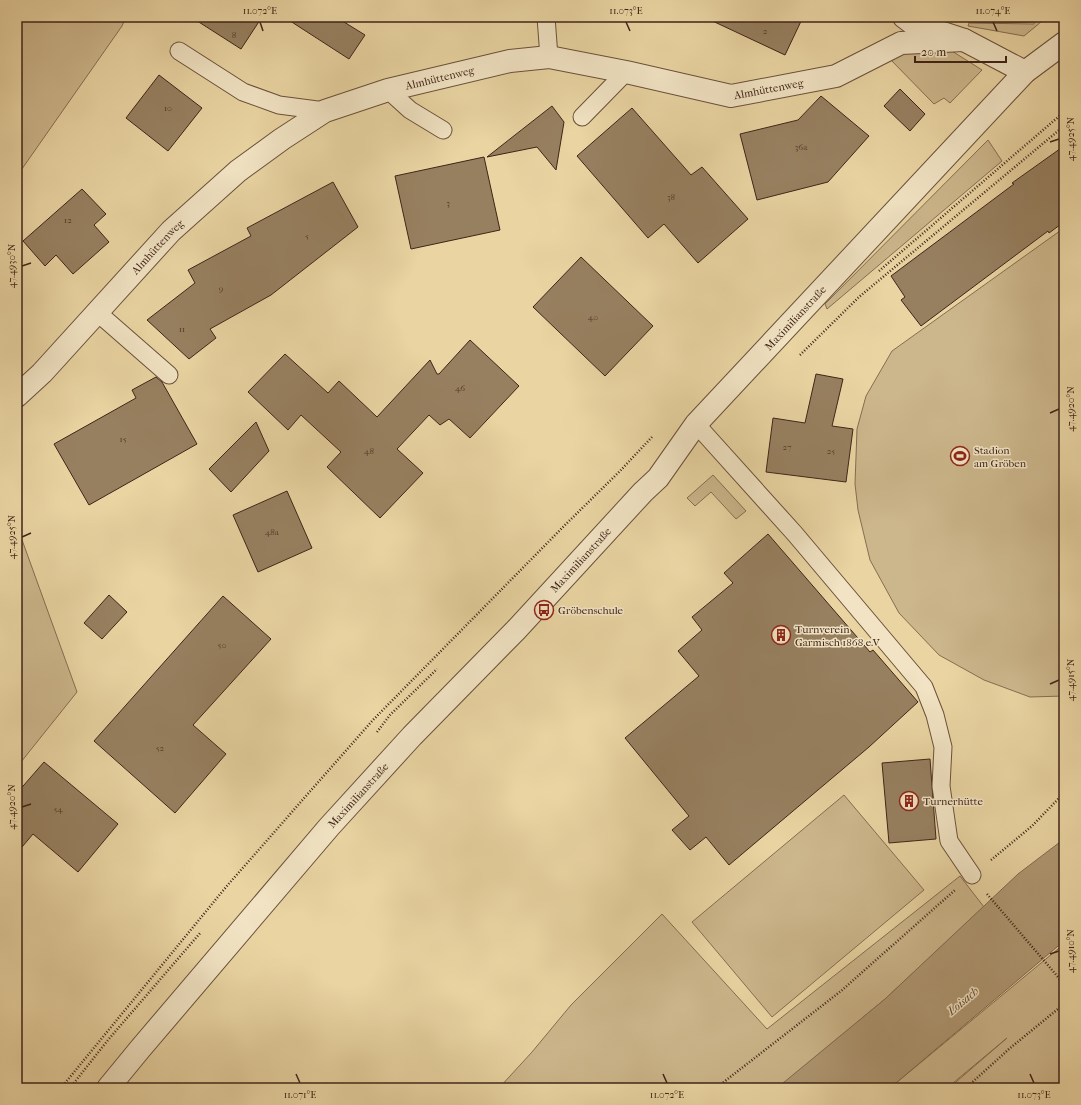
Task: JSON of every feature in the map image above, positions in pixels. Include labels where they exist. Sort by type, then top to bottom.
[{"type":"street","points":[[904,17],[912,23],[964,40],[1025,72]]},
{"type":"street","name":"Almhüttenweg","points":[[17,396],[42,373],[98,313],[171,231],[233,176],[282,139],[325,111],[388,90],[510,61],[549,57],[626,72],[731,96],[836,76],[901,44],[964,40]]},
{"type":"street","name":"Maximilianstraße","points":[[108,1088],[329,827],[412,736],[516,630],[643,492],[658,478],[696,424],[1025,72],[1064,43]]},
{"type":"lane","points":[[546,17],[549,57]]},
{"type":"lane","points":[[179,51],[243,92],[280,104],[325,111]]},
{"type":"lane","points":[[582,116],[626,72]]},
{"type":"lane","points":[[388,90],[410,110],[443,130]]},
{"type":"lane","points":[[98,313],[169,375]]},
{"type":"lane","points":[[696,424],[795,534],[924,687],[935,715],[943,747],[941,786],[949,841],[972,875]]},
{"type":"path","points":[[875,274],[1064,112]]},
{"type":"path","points":[[797,359],[859,297],[1064,126]]},
{"type":"path","points":[[61,1088],[226,887],[372,721],[653,436]]},
{"type":"path","points":[[716,1088],[841,991],[972,875],[1032,826],[1064,793]]},
{"type":"path","points":[[972,875],[1063,983]]},
{"type":"path","points":[[966,1088],[1009,1049],[1064,1004]]},
{"type":"shaded area","points":[[17,17],[126,17],[122,26],[17,176]]},
{"type":"shaded area","points":[[1035,17],[1047,17],[1024,36],[968,26],[969,23],[1034,24]]},
{"type":"shaded area","points":[[944,46],[982,70],[950,103],[944,98],[934,104],[889,58],[904,48]]},
{"type":"shaded area","points":[[988,140],[1002,161],[827,309],[825,304]]},
{"type":"shaded area","name":"Stadion am Gröben","points":[[1064,228],[1064,696],[1030,697],[984,680],[939,655],[899,613],[870,560],[858,510],[855,484],[857,429],[866,396],[892,351]]},
{"type":"shaded area","points":[[713,475],[746,511],[736,519],[711,492],[695,506],[687,498]]},
{"type":"shaded area","points":[[17,526],[77,692],[17,767]]},
{"type":"shaded area","points":[[844,795],[924,890],[772,1017],[692,922]]},
{"type":"shaded area","points":[[960,876],[984,907],[885,999],[779,1088],[499,1088],[532,1052],[571,1005],[662,914],[767,1029]]},
{"type":"shaded area","points":[[1064,944],[1064,1088],[949,1088],[1007,1038],[947,1088],[890,1088]]},
{"type":"water","points":[[968,17],[1035,17],[1035,22],[968,22]]},
{"type":"water","name":"Loisach","points":[[1064,839],[1064,941],[890,1088],[777,1088],[885,999],[1018,874]]},
{"type":"building","points":[[191,17],[262,17],[241,49]]},
{"type":"building","points":[[284,17],[336,17],[365,35],[349,59]]},
{"type":"building","points":[[704,17],[803,17],[785,55]]},
{"type":"building","points":[[159,75],[202,108],[168,151],[126,118]]},
{"type":"building","points":[[900,89],[925,114],[910,131],[884,106]]},
{"type":"building","points":[[821,96],[869,136],[828,182],[757,200],[740,134],[798,120]]},
{"type":"building","points":[[552,106],[564,122],[556,170],[537,147],[487,157]]},
{"type":"building","points":[[632,108],[691,175],[702,167],[748,219],[698,263],[664,224],[648,238],[577,156]]},
{"type":"building","points":[[1064,146],[1064,222],[1049,233],[1048,231],[921,326],[901,300],[905,297],[891,276],[1014,184],[1012,183]]},
{"type":"building","points":[[484,157],[500,230],[411,249],[395,176]]},
{"type":"building","points":[[333,182],[358,227],[271,295],[210,329],[216,338],[189,359],[147,320],[195,283],[188,270],[251,236],[247,228]]},
{"type":"building","points":[[82,189],[106,214],[94,225],[109,242],[73,274],[56,255],[45,266],[23,241]]},
{"type":"building","points":[[581,257],[653,326],[605,376],[533,307]]},
{"type":"building","points":[[470,340],[519,386],[470,438],[449,419],[440,425],[429,415],[397,449],[423,473],[380,518],[327,467],[341,452],[301,415],[288,430],[248,392],[285,354],[328,393],[339,381],[377,417],[430,360],[437,374],[439,374]]},
{"type":"building","points":[[816,374],[843,379],[832,426],[853,429],[846,482],[766,472],[773,418],[805,423]]},
{"type":"building","points":[[156,377],[162,382],[197,444],[89,505],[54,444],[136,398],[132,390]]},
{"type":"building","points":[[256,422],[269,451],[231,492],[209,469]]},
{"type":"building","points":[[287,491],[312,548],[258,572],[233,515]]},
{"type":"building","points":[[768,534],[870,652],[873,650],[918,702],[869,747],[729,865],[706,837],[690,850],[672,830],[689,816],[625,738],[699,676],[678,651],[702,630],[692,617],[733,583],[724,573]]},
{"type":"building","points":[[109,595],[127,612],[102,639],[84,623]]},
{"type":"building","points":[[223,596],[271,639],[193,725],[226,754],[175,813],[94,741]]},
{"type":"building","name":"Turnerhütte","points":[[930,759],[936,839],[889,843],[882,763]]},
{"type":"building","points":[[44,762],[118,824],[78,872],[33,834],[17,853],[17,793]]},
{"type":"place","name":"Stadion am Gröben","points":[[960,456]]},
{"type":"place","name":"Gröbenschule","points":[[544,610]]},
{"type":"place","name":"Turnverein Garmisch 1868 e.V","points":[[781,635]]},
{"type":"place","name":"Turnerhütte","points":[[909,801]]}]
